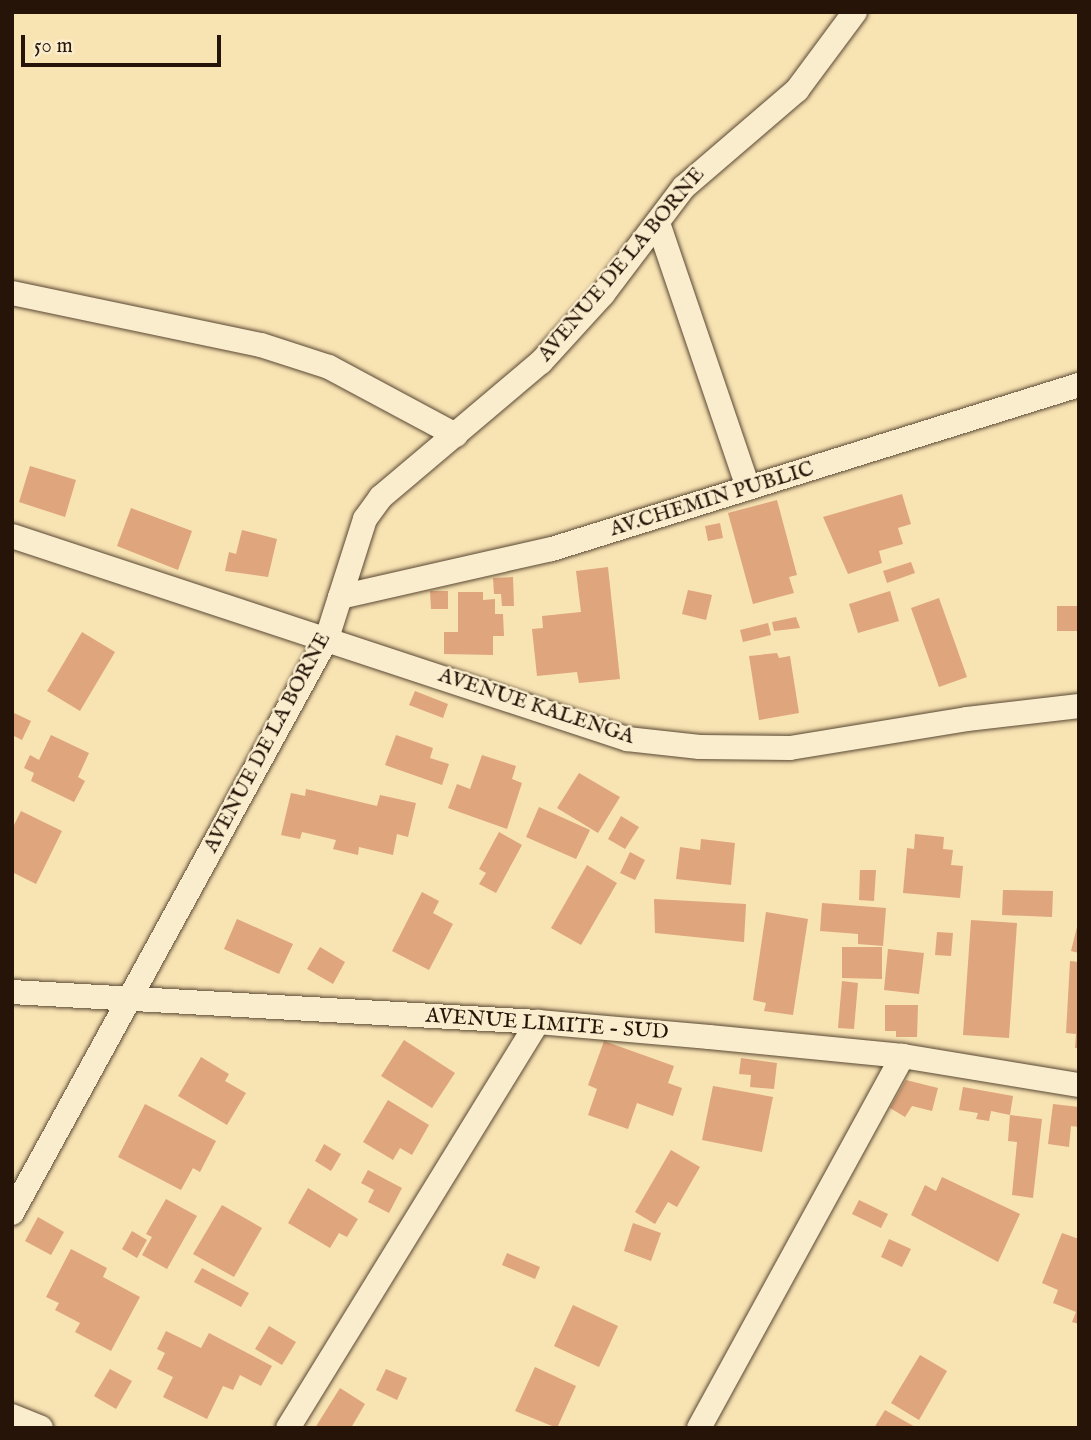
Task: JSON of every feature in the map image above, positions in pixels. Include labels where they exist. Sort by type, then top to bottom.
[{"type":"street","name":"AVENUE DE LA BORNE","points":[[12,1213],[131,1001],[327,638],[365,519],[381,497],[541,362],[603,294],[684,187],[797,90],[855,12]]},
{"type":"street","points":[[657,223],[748,488]]},
{"type":"street","points":[[12,293],[261,345],[329,368],[456,435]]},
{"type":"street","name":"AV.CHEMIN PUBLIC","points":[[340,597],[552,549],[1079,385]]},
{"type":"street","name":"AVENUE KALENGA","points":[[12,536],[626,739],[700,747],[790,748],[967,719],[1079,706]]},
{"type":"street","name":"AVENUE LIMITE - SUD","points":[[12,992],[131,1001],[538,1022],[903,1056],[1079,1085]]},
{"type":"street","points":[[288,1428],[538,1022]]},
{"type":"street","points":[[699,1428],[903,1056]]},
{"type":"street","points":[[12,1416],[41,1428]]},
{"type":"building","points":[[30,466],[76,480],[65,517],[19,502]]},
{"type":"building","points":[[902,494],[911,524],[898,528],[903,544],[879,551],[882,563],[848,574],[823,517]]},
{"type":"building","points":[[777,500],[797,575],[789,577],[794,593],[753,604],[728,513]]},
{"type":"building","points":[[131,508],[192,531],[178,570],[117,546]]},
{"type":"building","points":[[720,523],[723,538],[708,541],[705,526]]},
{"type":"building","points":[[242,530],[277,539],[268,577],[225,571],[229,552],[236,554]]},
{"type":"building","points":[[911,562],[915,573],[887,583],[883,571]]},
{"type":"building","points":[[608,567],[620,679],[579,683],[577,672],[537,676],[532,629],[543,628],[542,616],[581,612],[576,571]]},
{"type":"building","points":[[513,577],[514,606],[502,606],[501,594],[494,594],[493,578]]},
{"type":"building","points":[[688,590],[712,595],[706,620],[682,614]]},
{"type":"building","points":[[430,591],[448,591],[448,609],[431,609]]},
{"type":"building","points":[[890,591],[899,621],[858,633],[849,604]]},
{"type":"building","points":[[458,592],[483,592],[483,600],[495,599],[495,614],[503,614],[504,636],[493,636],[493,655],[444,654],[444,632],[458,632]]},
{"type":"building","points":[[939,598],[967,677],[939,687],[911,608]]},
{"type":"building","points":[[1057,606],[1079,606],[1079,631],[1057,631]]},
{"type":"building","points":[[796,617],[800,628],[774,631],[772,622]]},
{"type":"building","points":[[768,623],[771,635],[743,642],[740,630]]},
{"type":"building","points":[[82,632],[115,652],[80,711],[47,691]]},
{"type":"building","points":[[777,653],[779,658],[790,656],[799,713],[759,720],[749,656]]},
{"type":"building","points":[[415,691],[448,704],[443,718],[409,705]]},
{"type":"building","points":[[12,712],[31,721],[22,740],[12,735]]},
{"type":"building","points":[[51,735],[89,753],[78,777],[85,781],[74,802],[31,781],[34,773],[24,768],[30,755],[39,760]]},
{"type":"building","points":[[396,735],[433,748],[430,758],[449,764],[442,785],[385,765]]},
{"type":"building","points":[[482,755],[516,766],[512,779],[522,783],[507,829],[448,808],[457,784],[470,789]]},
{"type":"building","points":[[579,773],[620,797],[598,833],[557,808]]},
{"type":"building","points":[[306,789],[377,806],[380,795],[416,803],[408,837],[397,834],[393,855],[359,847],[358,855],[333,849],[336,840],[302,832],[300,839],[281,835],[291,793],[305,796]]},
{"type":"building","points":[[539,807],[590,830],[576,859],[526,837]]},
{"type":"building","points":[[21,811],[62,831],[36,884],[12,872],[12,829]]},
{"type":"building","points":[[621,816],[639,827],[625,849],[608,839]]},
{"type":"building","points":[[499,832],[522,845],[496,893],[479,884],[486,873],[479,869]]},
{"type":"building","points":[[915,834],[944,837],[943,849],[953,850],[951,865],[963,866],[960,898],[903,893],[907,848],[914,849]]},
{"type":"building","points":[[701,839],[735,843],[731,885],[676,879],[680,847],[700,850]]},
{"type":"building","points":[[630,852],[645,860],[635,880],[620,873]]},
{"type":"building","points":[[587,865],[617,883],[581,945],[551,928]]},
{"type":"building","points":[[860,870],[876,870],[874,901],[859,900]]},
{"type":"building","points":[[1003,890],[1053,891],[1052,917],[1002,915]]},
{"type":"building","points":[[422,892],[439,901],[433,913],[453,924],[429,970],[392,951]]},
{"type":"building","points":[[654,899],[746,904],[744,942],[655,933]]},
{"type":"building","points":[[822,903],[886,908],[883,946],[858,944],[858,934],[820,931]]},
{"type":"building","points":[[766,912],[808,919],[793,1015],[764,1011],[766,1003],[753,1000]]},
{"type":"building","points":[[237,919],[293,944],[279,974],[224,949]]},
{"type":"building","points":[[971,920],[1017,923],[1009,1038],[963,1035]]},
{"type":"building","points":[[1079,923],[1079,953],[1071,951]]},
{"type":"building","points":[[937,932],[953,933],[951,956],[935,955]]},
{"type":"building","points":[[320,947],[345,962],[333,984],[307,969]]},
{"type":"building","points":[[842,947],[882,947],[882,979],[842,978]]},
{"type":"building","points":[[888,949],[924,953],[919,994],[884,990]]},
{"type":"building","points":[[1070,961],[1079,962],[1079,1048],[1075,1048],[1076,1034],[1066,1033]]},
{"type":"building","points":[[842,981],[858,983],[854,1029],[838,1028]]},
{"type":"building","points":[[885,1005],[918,1005],[917,1037],[896,1037],[896,1031],[885,1031]]},
{"type":"building","points":[[404,1040],[455,1073],[432,1108],[381,1076]]},
{"type":"building","points":[[604,1041],[674,1066],[668,1083],[682,1088],[673,1116],[637,1103],[628,1129],[588,1115],[597,1089],[588,1085]]},
{"type":"building","points":[[201,1057],[229,1074],[225,1081],[246,1093],[227,1125],[178,1096]]},
{"type":"building","points":[[741,1058],[777,1063],[774,1089],[750,1087],[751,1075],[739,1074]]},
{"type":"building","points":[[906,1080],[938,1088],[932,1111],[912,1106],[905,1117],[890,1108]]},
{"type":"building","points":[[713,1086],[773,1097],[762,1152],[702,1140]]},
{"type":"building","points":[[963,1087],[1013,1096],[1010,1115],[991,1111],[989,1121],[976,1119],[978,1113],[959,1110]]},
{"type":"building","points":[[388,1100],[429,1125],[412,1155],[400,1148],[393,1160],[363,1142]]},
{"type":"building","points":[[145,1104],[216,1141],[200,1172],[193,1168],[181,1190],[118,1157]]},
{"type":"building","points":[[1053,1104],[1079,1107],[1079,1127],[1071,1126],[1069,1147],[1048,1144]]},
{"type":"building","points":[[1010,1115],[1042,1119],[1033,1198],[1012,1195],[1017,1142],[1008,1141]]},
{"type":"building","points":[[324,1144],[341,1154],[331,1171],[315,1161]]},
{"type":"building","points":[[671,1150],[700,1167],[677,1207],[668,1202],[655,1224],[635,1212]]},
{"type":"building","points":[[368,1170],[402,1188],[389,1213],[368,1202],[374,1190],[361,1183]]},
{"type":"building","points":[[942,1177],[1020,1214],[998,1262],[911,1215],[925,1185],[936,1191]]},
{"type":"building","points":[[308,1188],[358,1219],[347,1237],[339,1233],[330,1248],[288,1223]]},
{"type":"building","points":[[166,1199],[197,1216],[167,1269],[142,1255],[152,1237],[146,1234]]},
{"type":"building","points":[[859,1200],[888,1214],[881,1228],[852,1214]]},
{"type":"building","points":[[222,1205],[262,1228],[234,1277],[193,1254]]},
{"type":"building","points":[[38,1217],[64,1232],[51,1255],[25,1241]]},
{"type":"building","points":[[633,1223],[661,1233],[651,1261],[624,1251]]},
{"type":"building","points":[[132,1231],[147,1240],[137,1258],[122,1249]]},
{"type":"building","points":[[1062,1233],[1079,1239],[1079,1324],[1072,1322],[1076,1312],[1053,1303],[1058,1290],[1042,1283]]},
{"type":"building","points":[[889,1239],[911,1249],[902,1267],[881,1257]]},
{"type":"building","points":[[71,1249],[107,1268],[103,1277],[140,1297],[111,1351],[75,1332],[80,1323],[55,1310],[59,1303],[46,1297]]},
{"type":"building","points":[[507,1253],[540,1267],[535,1279],[502,1265]]},
{"type":"building","points":[[202,1268],[249,1293],[241,1307],[194,1282]]},
{"type":"building","points":[[573,1305],[618,1326],[599,1367],[554,1346]]},
{"type":"building","points":[[269,1326],[296,1342],[282,1365],[255,1349]]},
{"type":"building","points":[[166,1331],[201,1348],[209,1333],[272,1366],[261,1386],[240,1375],[233,1390],[223,1386],[207,1419],[163,1397],[173,1377],[157,1369],[165,1353],[157,1349]]},
{"type":"building","points":[[920,1355],[947,1371],[919,1420],[891,1403]]},
{"type":"building","points":[[535,1367],[576,1386],[557,1428],[515,1411]]},
{"type":"building","points":[[110,1369],[132,1381],[116,1409],[94,1396]]},
{"type":"building","points":[[386,1369],[407,1378],[397,1400],[376,1390]]},
{"type":"building","points":[[340,1388],[365,1404],[351,1428],[315,1428]]},
{"type":"building","points":[[885,1410],[917,1428],[874,1428]]}]
